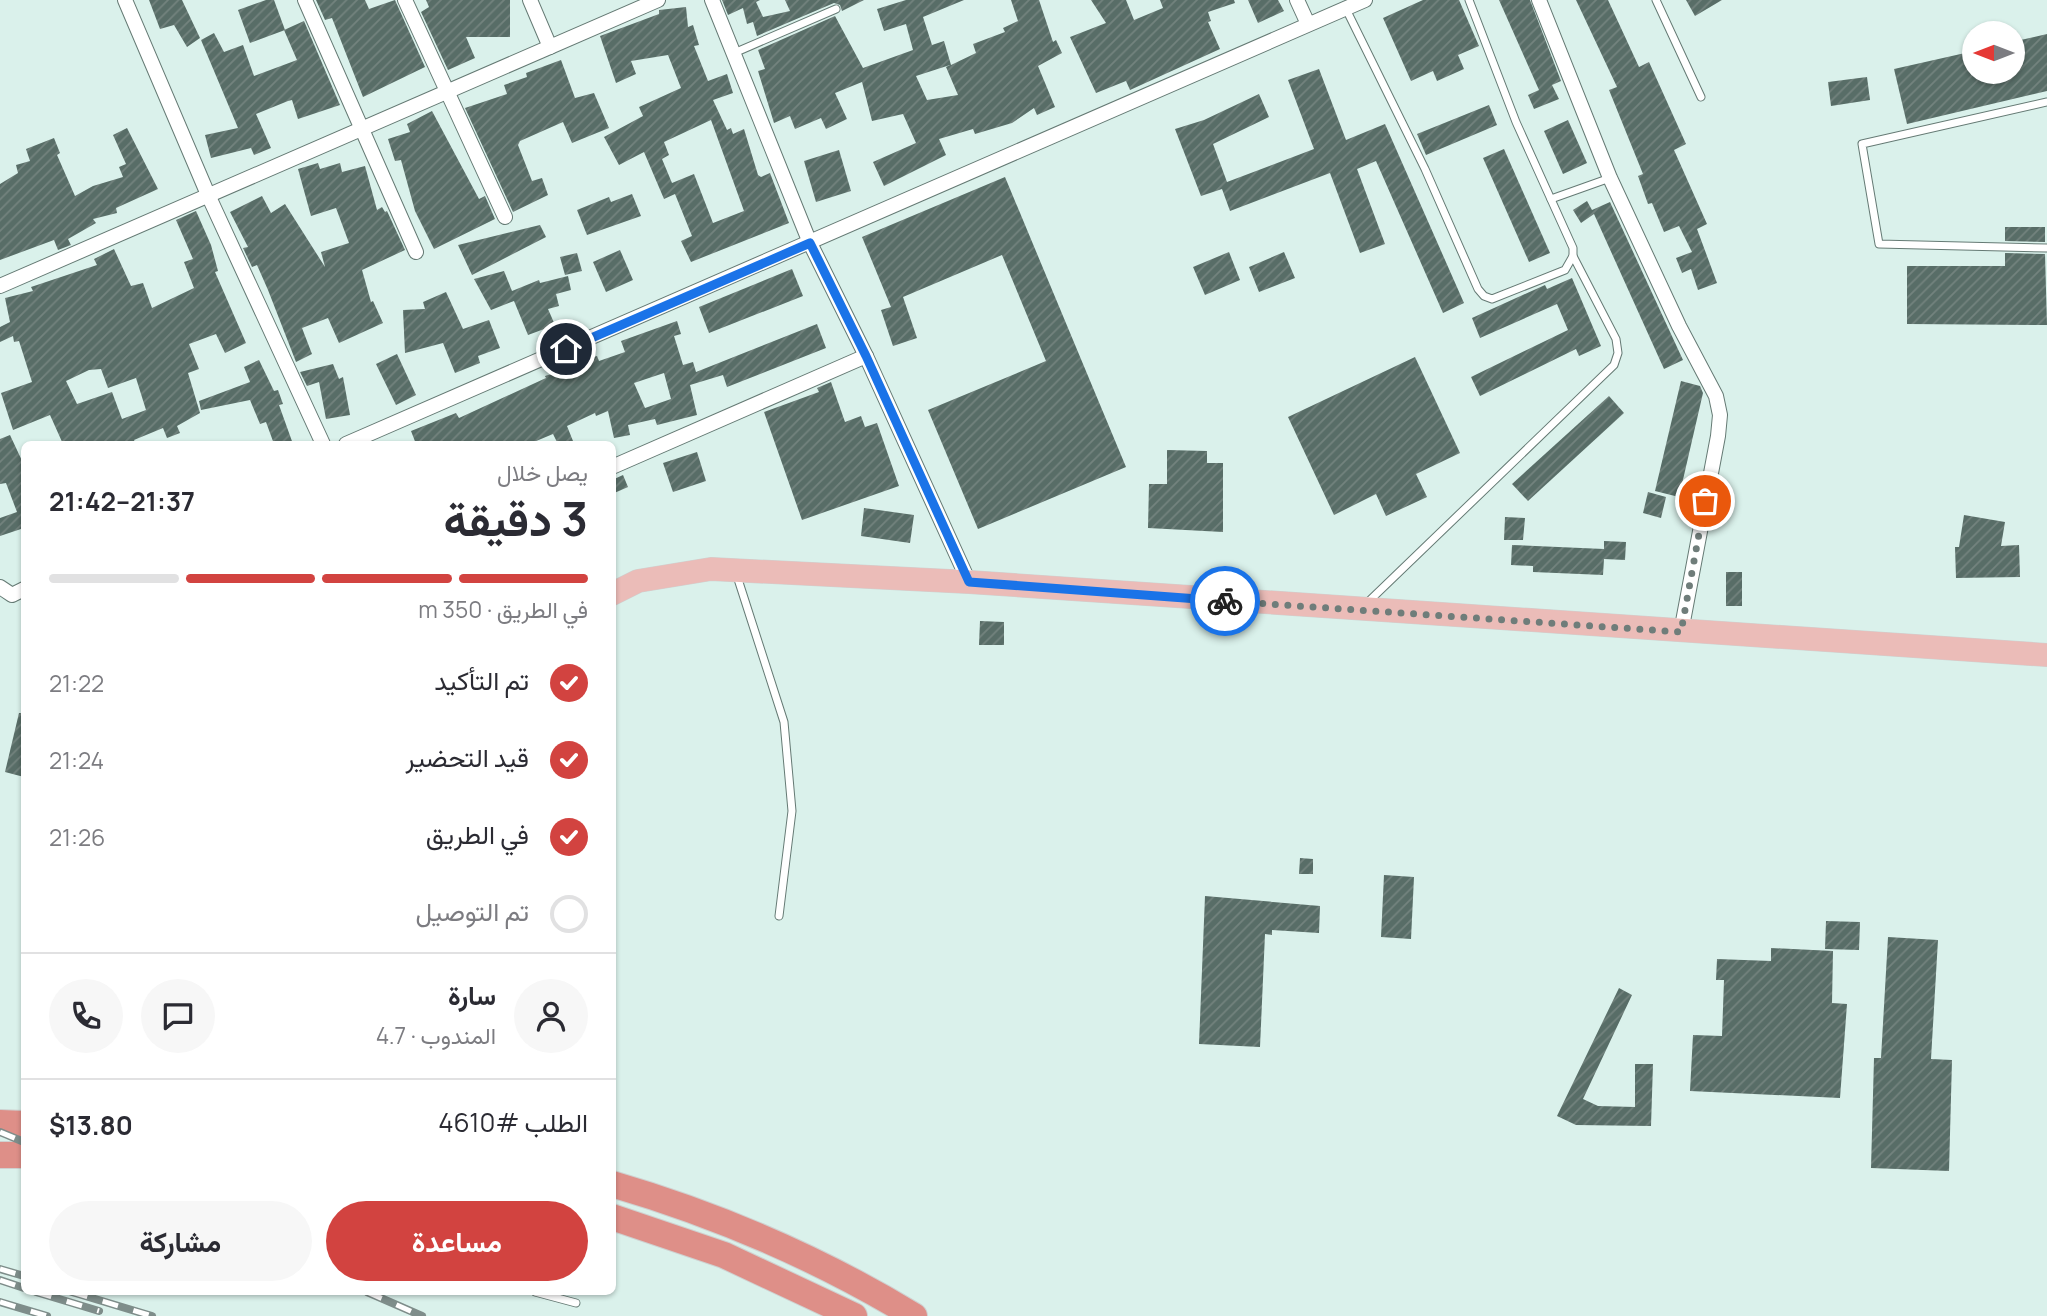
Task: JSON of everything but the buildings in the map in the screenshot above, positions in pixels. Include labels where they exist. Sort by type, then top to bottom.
[{"type":"highway","points":[[0,1123],[21,1124]]},
{"type":"highway","points":[[0,1154],[21,1156]]},
{"type":"highway","points":[[616,1185],[670,1201],[791,1250],[914,1316]]},
{"type":"highway","points":[[616,1218],[724,1255],[854,1316]]},
{"type":"main road","points":[[616,592],[638,581],[710,569],[735,570],[969,582],[1359,611],[2047,655]]},
{"type":"street","points":[[125,0],[209,197],[322,441]]},
{"type":"street","points":[[305,0],[416,252]]},
{"type":"street","points":[[405,0],[505,217]]},
{"type":"street","points":[[530,0],[551,47]]},
{"type":"street","points":[[0,286],[658,0]]},
{"type":"street","points":[[712,0],[810,243],[866,356],[969,582]]},
{"type":"street","points":[[1297,0],[1308,24]]},
{"type":"street","points":[[353,441],[1365,0]]},
{"type":"street","points":[[1539,0],[1610,178],[1679,326],[1716,396],[1720,415],[1681,632]]},
{"type":"street","points":[[616,465],[866,356]]},
{"type":"lane","points":[[1359,611],[1614,365],[1618,353],[1616,339],[1573,256],[1573,248],[1516,121],[1469,0]]},
{"type":"lane","points":[[1656,0],[1701,97]]},
{"type":"lane","points":[[1345,8],[1484,296],[1499,298],[1565,270],[1573,256]]},
{"type":"lane","points":[[733,53],[836,9]]},
{"type":"lane","points":[[2047,102],[1863,144],[1879,244],[2047,248]]},
{"type":"lane","points":[[1551,198],[1610,178]]},
{"type":"lane","points":[[735,570],[783,722],[792,811],[779,916]]},
{"type":"lane","points":[[546,1295],[576,1303]]},
{"type":"railway","points":[[0,1132],[21,1141]]},
{"type":"railway","points":[[0,1269],[21,1275]]},
{"type":"railway","points":[[0,1280],[21,1287]]},
{"type":"railway","points":[[46,1295],[99,1311]]},
{"type":"railway","points":[[82,1295],[152,1316]]},
{"type":"railway","points":[[374,1295],[422,1316]]},
{"type":"railway","points":[[0,1302],[47,1316]]},
{"type":"way so far","points":[[1225,601],[1568,622],[1681,632],[1705,501]]},
{"type":"route","points":[[566,349],[810,243],[866,356],[969,582],[1225,601]]}]
